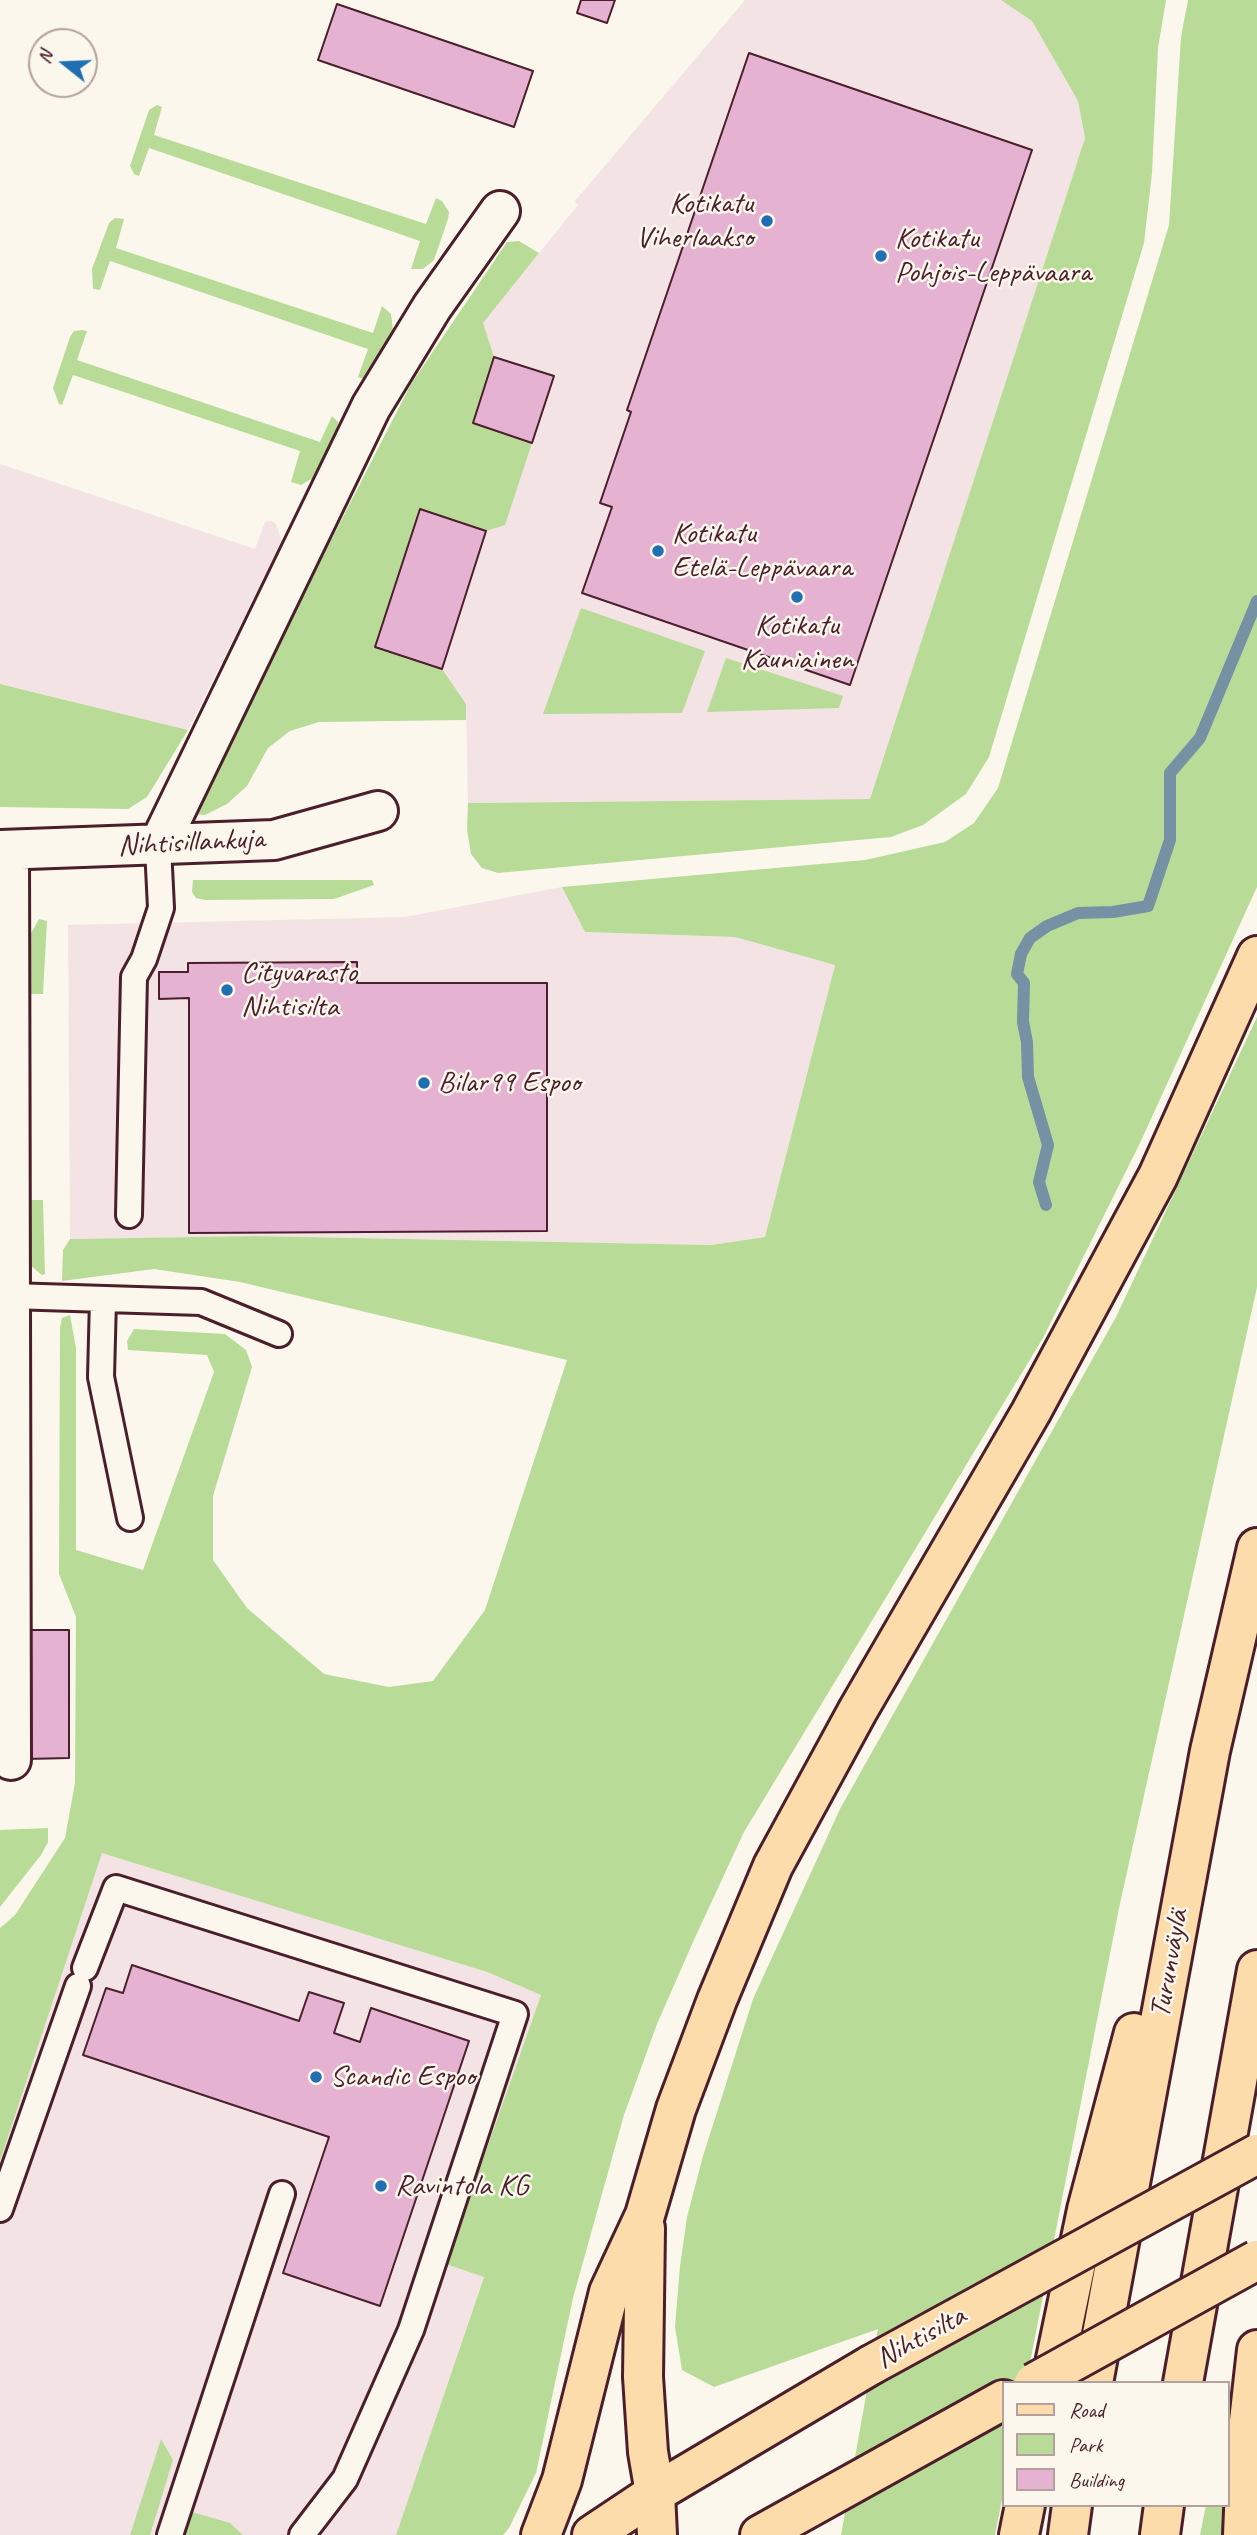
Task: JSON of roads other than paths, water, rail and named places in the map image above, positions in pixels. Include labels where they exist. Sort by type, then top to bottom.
[{"type":"main road","points":[[541,2535],[562,2480],[609,2292],[645,2215],[676,2109],[717,2000],[773,1866],[858,1710],[1031,1412],[1158,1176],[1257,956]]},
{"type":"main road","name":"Turunväylä","points":[[1093,2381],[1210,1751],[1257,1548]]},
{"type":"main road","points":[[1051,2381],[1087,2210],[1210,1751]]},
{"type":"main road","points":[[1183,2381],[1257,1970]]},
{"type":"main road","name":"Nihtisilta","points":[[592,2535],[655,2493],[872,2365],[1257,2154]]},
{"type":"main road","points":[[645,2215],[643,2377],[657,2535]]},
{"type":"main road","points":[[1038,2381],[1257,2260]]},
{"type":"main road","points":[[1243,2535],[1247,2439],[1257,2350]]},
{"type":"main road","points":[[760,2535],[1002,2401]]},
{"type":"main road","points":[[1019,2535],[1025,2507]]},
{"type":"main road","points":[[1068,2535],[1072,2507]]},
{"type":"main road","points":[[1160,2535],[1164,2507]]},
{"type":"street","points":[[158,846],[371,407],[432,307],[500,211]]},
{"type":"street","name":"Nihtisillankuja","points":[[5,850],[274,840],[378,811]]},
{"type":"street","points":[[5,850],[10,1296],[5,1610],[10,1760]]},
{"type":"lane","points":[[130,1215],[134,977],[144,960],[161,908],[158,846]]},
{"type":"lane","points":[[10,1296],[201,1302],[279,1334]]},
{"type":"lane","points":[[103,1299],[101,1377],[130,1518]]},
{"type":"lane","points":[[0,2209],[81,1977],[116,1888],[515,2014],[411,2330],[345,2479],[302,2535]]},
{"type":"lane","points":[[170,2535],[282,2194]]},
{"type":"waterway","points":[[1046,1205],[1039,1182],[1048,1145],[1028,1077],[1027,1042],[1023,1022],[1024,983],[1017,974],[1021,954],[1030,938],[1047,926],[1078,913],[1113,912],[1148,906],[1170,840],[1170,773],[1200,738],[1257,601]]},
{"type":"place","name":"Kotikatu Viherlaakso","points":[[767,221]]},
{"type":"place","name":"Kotikatu Pohjois-Leppävaara","points":[[881,256]]},
{"type":"place","name":"Kotikatu Etelä-Leppävaara","points":[[658,551]]},
{"type":"place","name":"Kotikatu Kauniainen","points":[[797,597]]},
{"type":"place","name":"Cityvarasto Nihtisilta","points":[[227,990]]},
{"type":"place","name":"Bilar99 Espoo","points":[[424,1083]]},
{"type":"place","name":"Scandic Espoo","points":[[316,2077]]},
{"type":"place","name":"Ravintola KG","points":[[381,2186]]}]
